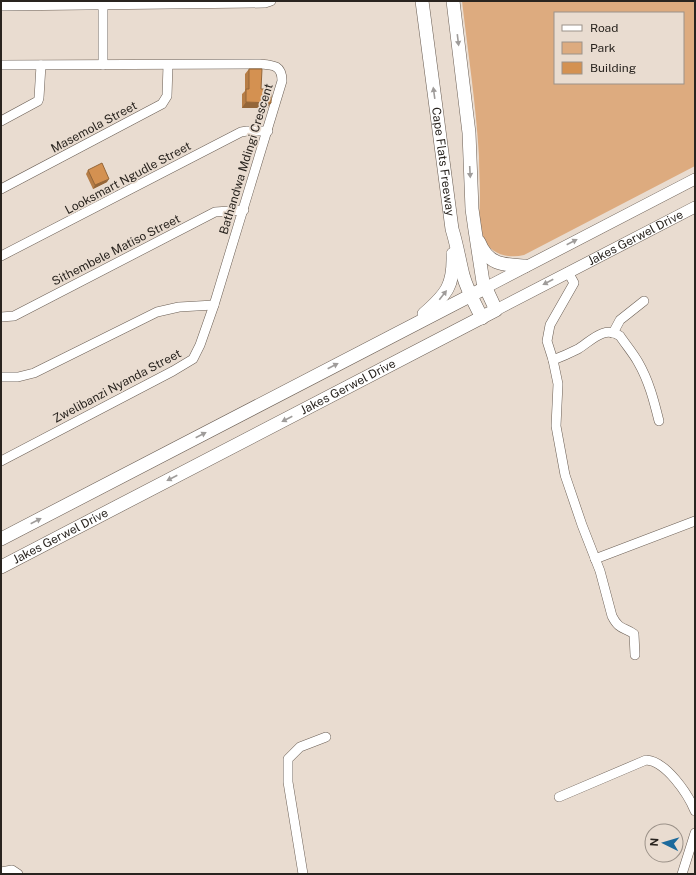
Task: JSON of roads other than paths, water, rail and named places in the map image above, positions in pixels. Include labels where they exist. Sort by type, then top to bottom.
[{"type":"highway","name":"Cape Flats Freeway","points":[[422,1],[452,229],[457,244],[463,275],[482,318]]},
{"type":"highway","name":"Cape Flats Freeway","points":[[453,1],[469,133],[472,209],[485,288],[496,310]]},
{"type":"highway","points":[[417,323],[440,299],[450,285],[453,265],[452,229]]},
{"type":"highway","points":[[475,230],[484,252],[494,261],[503,264],[525,266]]},
{"type":"highway","name":"Jakes Gerwel Drive","points":[[1,539],[485,288]]},
{"type":"highway","name":"Jakes Gerwel Drive","points":[[1,567],[496,310]]},
{"type":"main road","name":"Jakes Gerwel Drive","points":[[485,288],[695,179]]},
{"type":"main road","name":"Jakes Gerwel Drive","points":[[496,310],[695,206]]},
{"type":"street","points":[[1,6],[103,3],[265,4],[271,1]]},
{"type":"street","points":[[103,3],[103,65]]},
{"type":"street","name":"Bathandwa Mdingi Crescent","points":[[1,66],[260,64],[276,66],[280,70],[282,81],[268,131],[214,305]]},
{"type":"street","points":[[1,121],[38,101],[41,65]]},
{"type":"street","name":"Masemola Street","points":[[1,189],[162,104],[167,96],[168,65]]},
{"type":"street","name":"Looksmart Ngudle Street","points":[[1,256],[241,132],[247,130],[268,131]]},
{"type":"street","name":"Sithembele Matiso Street","points":[[1,317],[14,316],[215,212],[244,210]]},
{"type":"street","points":[[568,272],[574,283],[550,325],[547,335],[548,348],[553,360],[558,384],[556,426],[562,460],[568,482],[600,571],[615,622],[620,628],[634,634],[635,655]]},
{"type":"street","points":[[613,333],[620,320],[644,301]]},
{"type":"street","points":[[1,377],[18,377],[34,373],[132,323],[164,310],[214,305]]},
{"type":"street","name":"Zwelibanzi Nyanda Street","points":[[1,461],[188,362],[196,355],[214,305]]},
{"type":"street","points":[[553,360],[581,348],[599,334],[613,333],[620,336],[638,361],[646,379],[653,397],[658,422]]},
{"type":"street","points":[[595,559],[695,521]]},
{"type":"street","points":[[303,874],[288,782],[288,759],[300,746],[326,737]]},
{"type":"street","points":[[559,797],[649,760],[666,771],[674,779],[685,792],[695,810]]},
{"type":"street","points":[[682,874],[695,833]]},
{"type":"street","points":[[1,872],[12,870],[18,874]]}]
